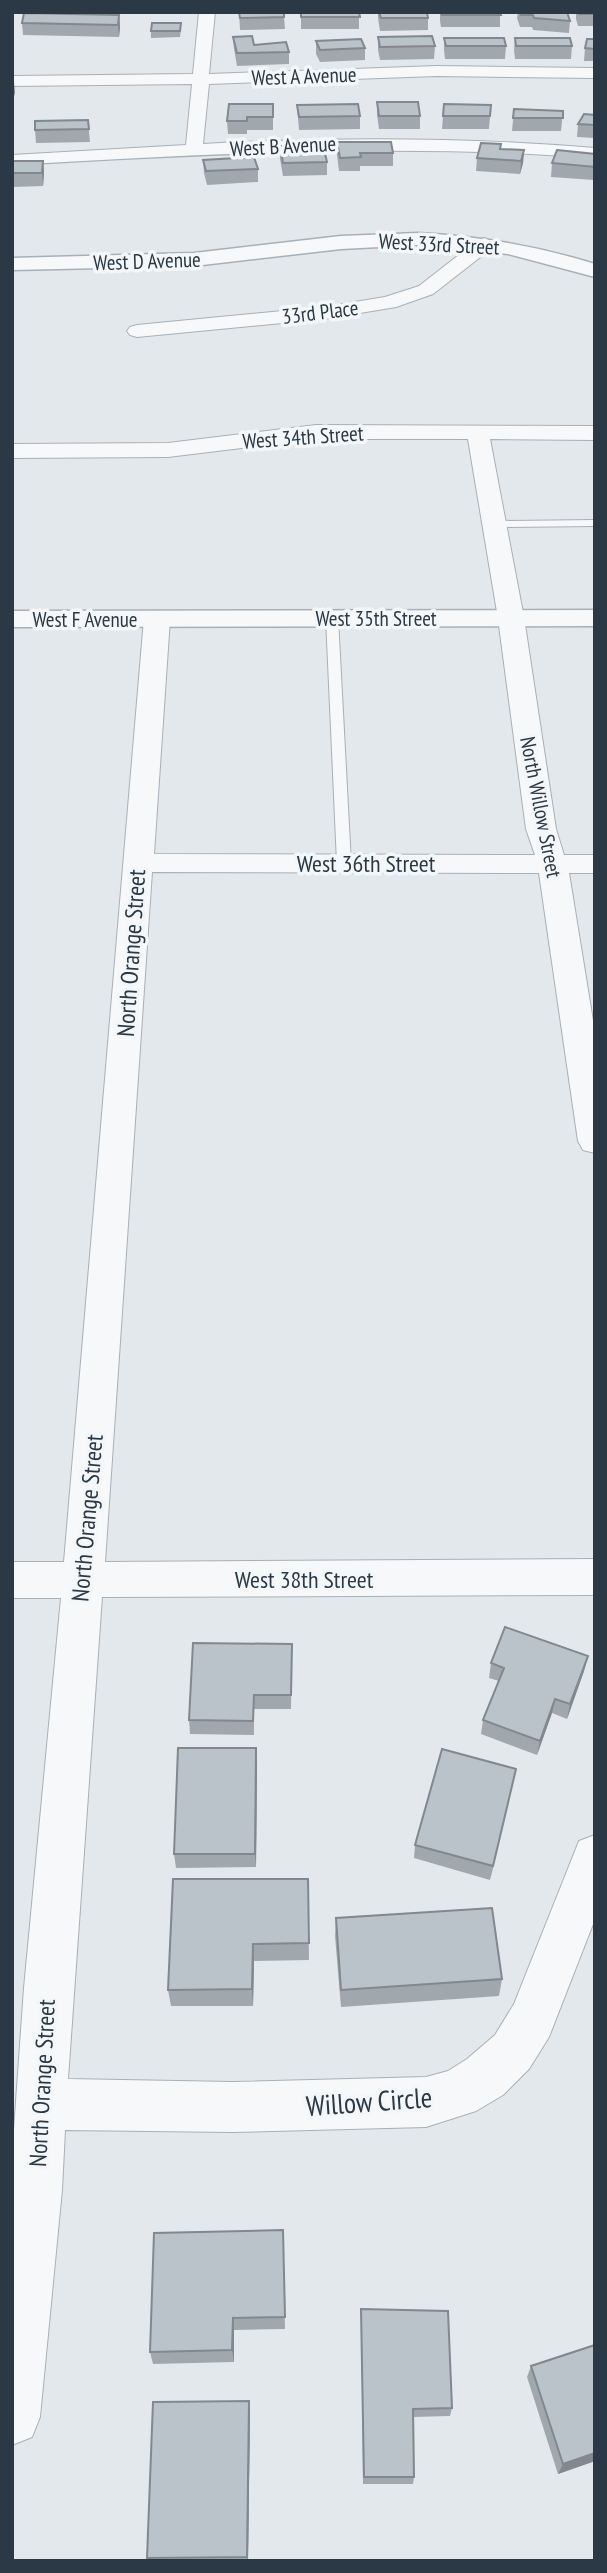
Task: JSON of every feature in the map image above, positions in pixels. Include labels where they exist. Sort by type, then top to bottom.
[{"type":"street","points":[[194,150],[207,12]]},
{"type":"street","name":"West A Avenue","points":[[12,80],[201,79],[437,71],[595,73]]},
{"type":"street","name":"West B Avenue","points":[[12,160],[401,142],[507,145],[595,153]]},
{"type":"street","name":"West 33rd Street","points":[[281,251],[386,239],[485,244],[534,253],[595,271]]},
{"type":"street","name":"33rd Place","points":[[137,331],[324,313],[389,303],[434,285],[485,244]]},
{"type":"street","name":"West D Avenue","points":[[12,264],[170,261],[281,251]]},
{"type":"street","name":"West 34th Street","points":[[12,451],[168,450],[316,432],[595,433]]},
{"type":"street","name":"North Willow Street","points":[[478,433],[511,618],[541,829],[553,865],[595,1141]]},
{"type":"street","name":"West 35th Street","points":[[157,619],[595,618]]},
{"type":"street","name":"West F Avenue","points":[[12,619],[157,619]]},
{"type":"street","name":"North Orange Street","points":[[12,2417],[36,2190],[48,1988],[83,1580],[157,619]]},
{"type":"street","name":"West 36th Street","points":[[138,863],[595,864]]},
{"type":"street","name":"West 38th Street","points":[[12,1580],[595,1577]]},
{"type":"street","name":"Willow Circle","points":[[41,2104],[232,2108],[426,2102],[458,2093],[485,2077],[512,2052],[532,2020],[595,1857]]},
{"type":"lane","points":[[496,524],[595,523]]},
{"type":"lane","points":[[332,618],[344,863]]},
{"type":"building","points":[[239,12],[284,12],[284,17],[240,18]]},
{"type":"building","points":[[301,12],[359,12],[360,17],[301,17]]},
{"type":"building","points":[[379,12],[427,12],[428,18],[381,18]]},
{"type":"building","points":[[441,12],[500,12],[501,15],[442,15]]},
{"type":"building","points":[[520,12],[567,12],[570,21],[534,18],[533,15],[521,15]]},
{"type":"building","points":[[578,12],[595,12],[595,14],[579,14]]},
{"type":"building","points":[[24,13],[119,15],[118,25],[22,23]]},
{"type":"building","points":[[152,23],[181,23],[180,31],[151,31]]},
{"type":"building","points":[[252,36],[254,45],[286,42],[289,52],[237,53],[233,37]]},
{"type":"building","points":[[432,36],[435,46],[380,47],[378,37]]},
{"type":"building","points":[[444,38],[504,38],[506,46],[446,46]]},
{"type":"building","points":[[515,38],[570,38],[572,46],[516,46]]},
{"type":"building","points":[[361,39],[365,48],[320,50],[316,41]]},
{"type":"building","points":[[587,39],[595,39],[595,49],[585,48]]},
{"type":"building","points":[[377,102],[418,102],[420,116],[379,116]]},
{"type":"building","points":[[229,104],[273,104],[273,117],[247,117],[247,121],[227,121]]},
{"type":"building","points":[[358,104],[360,116],[299,117],[297,105]]},
{"type":"building","points":[[444,104],[491,105],[490,116],[443,116]]},
{"type":"building","points":[[514,109],[563,111],[563,118],[513,118]]},
{"type":"building","points":[[584,114],[595,115],[595,125],[578,124]]},
{"type":"building","points":[[88,120],[89,129],[35,130],[35,121]]},
{"type":"building","points":[[337,142],[391,142],[393,153],[360,153],[361,157],[340,158]]},
{"type":"building","points":[[481,143],[501,144],[500,149],[524,150],[521,161],[477,158]]},
{"type":"building","points":[[280,146],[298,146],[299,150],[324,149],[327,162],[283,163]]},
{"type":"building","points":[[557,150],[595,154],[595,167],[552,163]]},
{"type":"building","points":[[254,157],[258,169],[206,171],[203,160]]},
{"type":"building","points":[[12,161],[43,161],[42,173],[12,173]]},
{"type":"building","points":[[505,1627],[588,1656],[570,1704],[555,1699],[540,1741],[483,1720],[504,1668],[491,1663]]},
{"type":"building","points":[[193,1643],[292,1644],[291,1695],[254,1695],[253,1721],[189,1720]]},
{"type":"building","points":[[178,1748],[256,1748],[255,1854],[174,1854]]},
{"type":"building","points":[[442,1749],[516,1769],[493,1866],[415,1845]]},
{"type":"building","points":[[173,1879],[308,1879],[309,1943],[253,1944],[252,1989],[168,1990]]},
{"type":"building","points":[[492,1908],[502,1979],[341,1990],[336,1918]]},
{"type":"building","points":[[283,2230],[285,2317],[233,2318],[232,2350],[150,2352],[154,2233]]},
{"type":"building","points":[[361,2309],[448,2311],[452,2408],[413,2409],[414,2477],[364,2477]]},
{"type":"building","points":[[595,2345],[595,2453],[563,2464],[531,2366]]},
{"type":"building","points":[[249,2401],[247,2557],[147,2558],[153,2402]]}]
